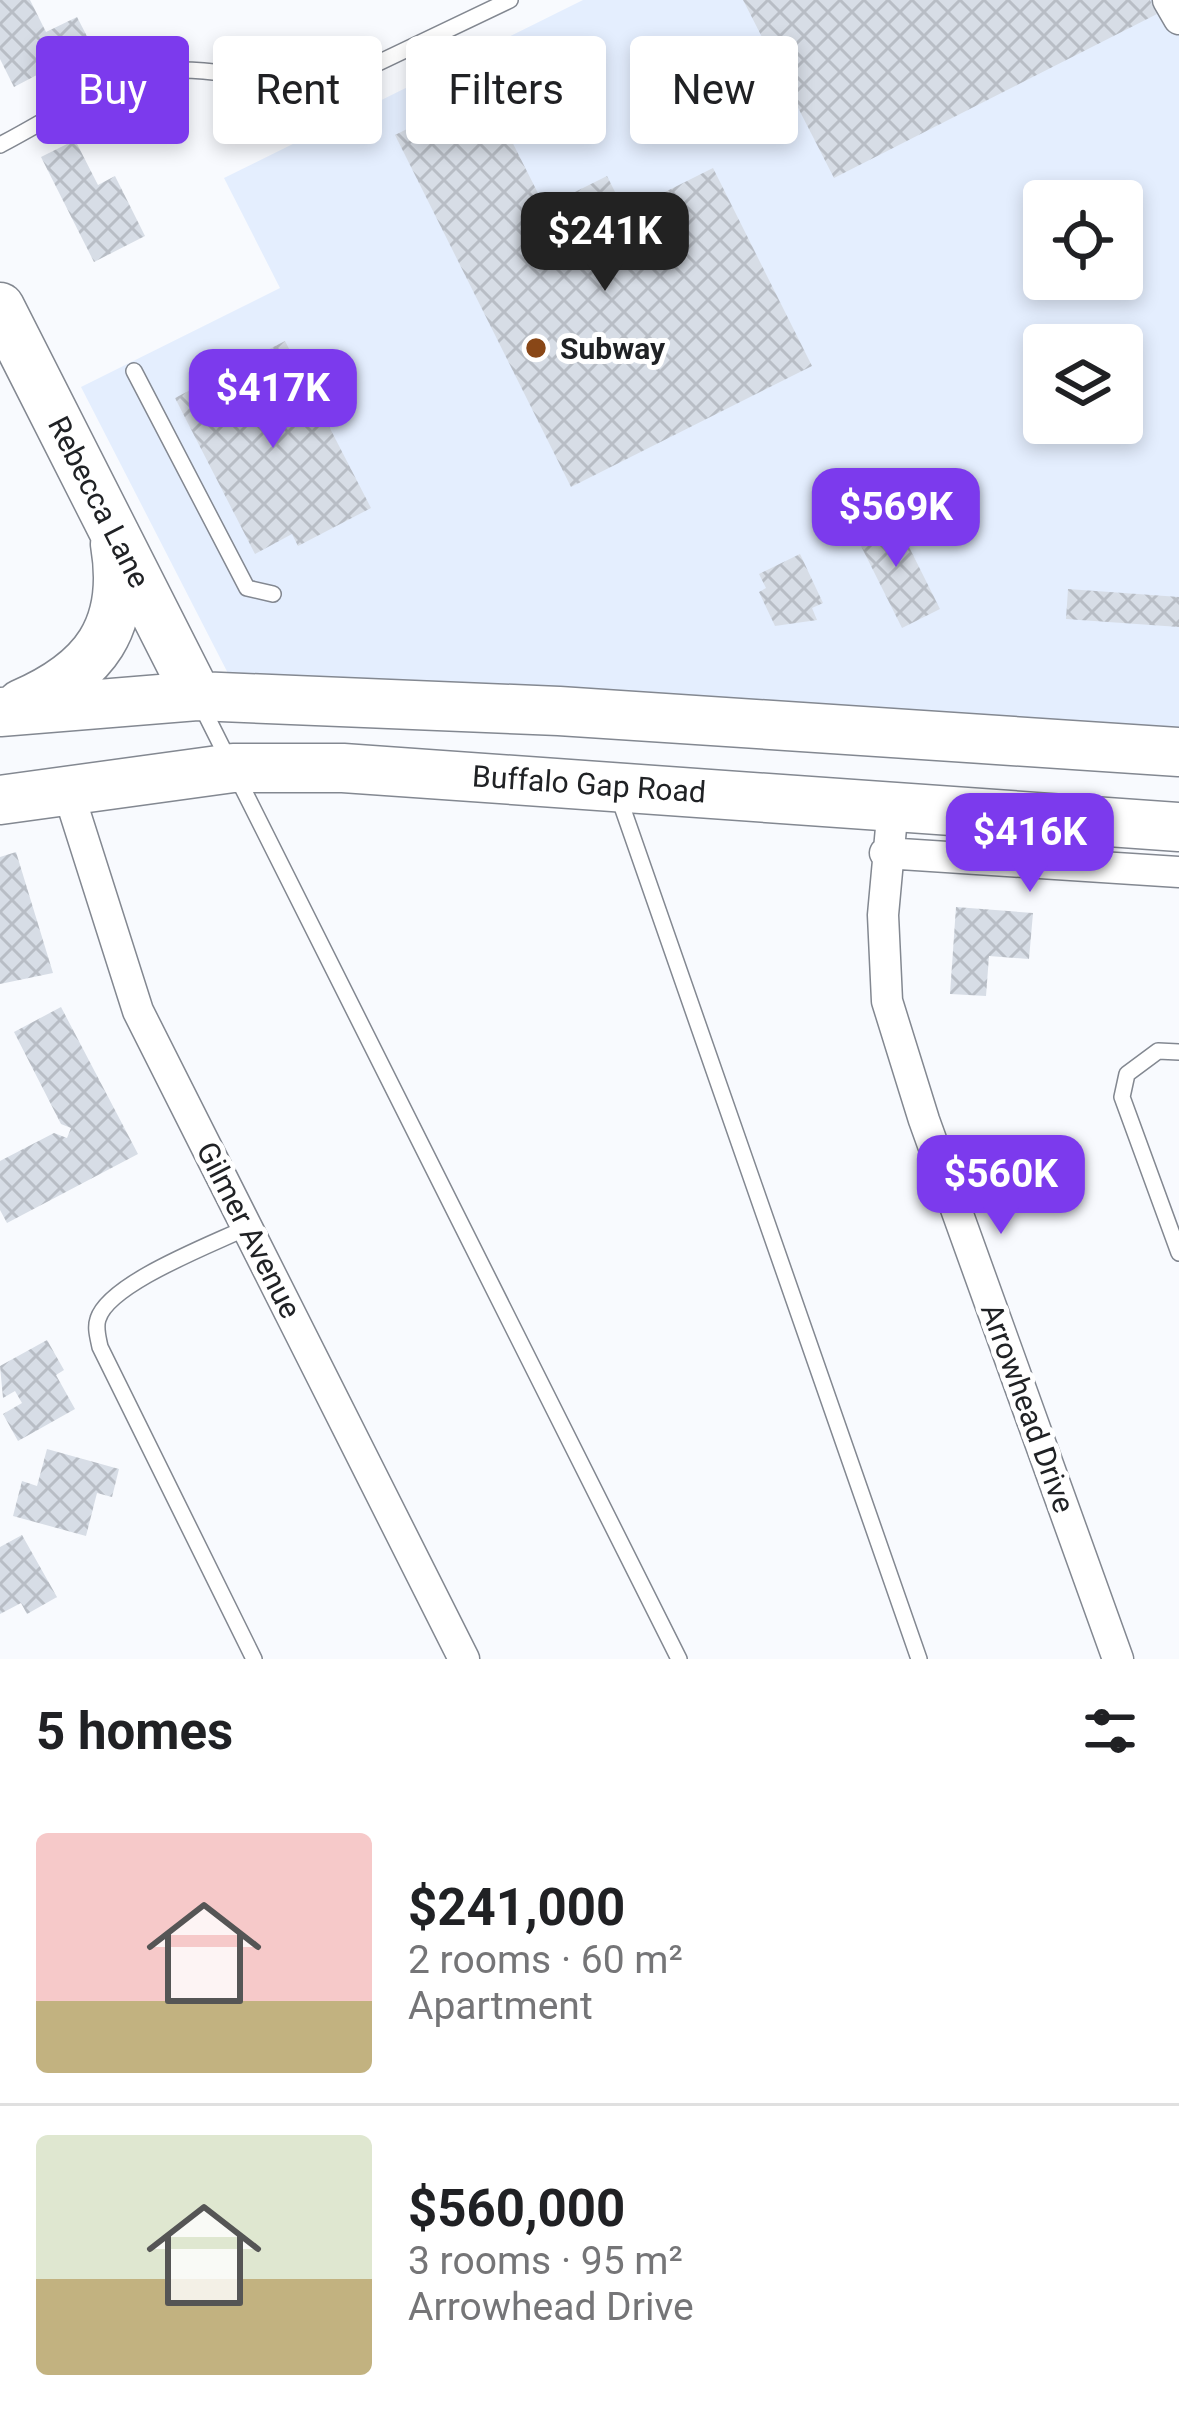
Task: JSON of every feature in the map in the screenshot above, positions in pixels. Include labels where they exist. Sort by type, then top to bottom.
[{"type":"main road","name":"Rebecca Lane","points":[[0,307],[197,696]]},
{"type":"main road","points":[[2,712],[75,676],[110,631],[120,573],[112,527]]},
{"type":"main road","points":[[2,712],[197,696],[559,711],[1179,752]]},
{"type":"main road","name":"Buffalo Gap Road","points":[[0,800],[233,768],[343,768],[615,786],[889,829],[1179,827]]},
{"type":"street","points":[[1168,0],[1179,19]]},
{"type":"street","name":"Gilmer Avenue","points":[[67,788],[138,1010],[464,1659]]},
{"type":"street","points":[[889,829],[1179,872]]},
{"type":"street","name":"Arrowhead Drive","points":[[889,829],[887,1001],[924,1120],[1118,1659]]},
{"type":"lane","points":[[0,145],[139,75],[167,69],[311,95],[510,0]]},
{"type":"lane","points":[[134,371],[228,559],[247,588],[273,593]]},
{"type":"lane","points":[[197,696],[679,1659]]},
{"type":"lane","points":[[615,786],[919,1659]]},
{"type":"lane","points":[[1179,1052],[1158,1051],[1127,1074],[1123,1097],[1179,1253]]},
{"type":"lane","points":[[248,1227],[127,1287],[96,1324],[100,1347],[254,1659]]},
{"type":"shaded area","points":[[583,0],[1179,0],[1179,737],[234,685],[81,387],[280,288],[224,178],[293,144],[382,144],[382,100],[406,88],[406,144],[606,144],[606,36],[510,36]]},
{"type":"building","points":[[0,0],[30,0],[46,32],[77,17],[87,36],[36,36],[36,75],[14,87],[0,59]]},
{"type":"building","points":[[743,0],[1150,0],[1157,14],[834,178],[798,108],[798,36],[761,36]]},
{"type":"building","points":[[406,130],[406,144],[513,144],[545,207],[607,176],[625,212],[713,168],[812,366],[571,487],[395,135]]},
{"type":"building","points":[[77,144],[98,185],[115,176],[145,236],[94,262],[41,157]]},
{"type":"building","points":[[285,341],[371,508],[298,546],[292,534],[255,554],[175,398]]},
{"type":"building","points":[[890,505],[897,521],[878,531],[884,545],[903,535],[940,609],[902,628],[853,530]]},
{"type":"building","points":[[800,554],[823,603],[812,608],[817,620],[775,626],[759,592],[766,588],[759,574]]},
{"type":"building","points":[[1068,589],[1179,597],[1179,627],[1066,619]]},
{"type":"building","points":[[16,852],[53,973],[0,984],[0,857]]},
{"type":"building","points":[[956,907],[1033,913],[1029,959],[989,956],[986,996],[950,994]]},
{"type":"building","points":[[61,1007],[138,1154],[7,1223],[0,1210],[0,1161],[54,1133],[67,1138],[71,1128],[61,1124],[14,1032]]},
{"type":"building","points":[[47,1340],[64,1370],[56,1375],[75,1409],[18,1441],[3,1414],[22,1403],[15,1391],[3,1398],[0,1366]]},
{"type":"building","points":[[47,1449],[119,1469],[112,1497],[97,1493],[86,1536],[13,1516],[22,1481],[37,1486]]},
{"type":"building","points":[[22,1535],[57,1597],[27,1614],[21,1603],[0,1614],[0,1547]]},
{"type":"place","name":"Subway","points":[[536,348]]}]
